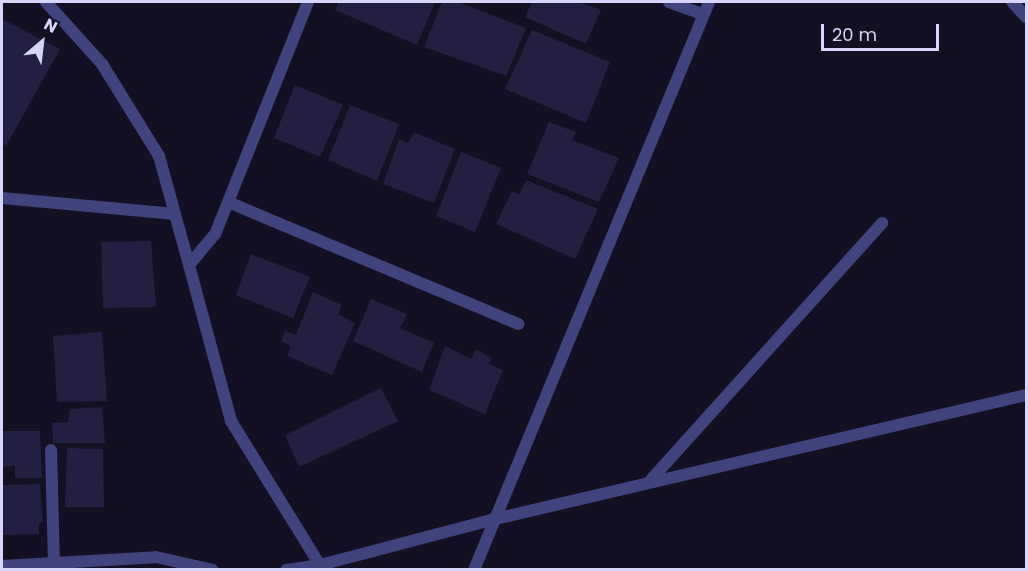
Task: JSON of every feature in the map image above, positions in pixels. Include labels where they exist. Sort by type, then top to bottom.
[{"type":"street","points":[[46,2],[102,64],[153,147],[175,214],[231,421],[320,566]]},
{"type":"street","points":[[189,265],[215,234],[308,2]]},
{"type":"street","points":[[669,2],[704,15]]},
{"type":"street","points":[[474,570],[709,2]]},
{"type":"street","points":[[1012,2],[1026,17]]},
{"type":"street","points":[[2,198],[175,214]]},
{"type":"street","points":[[228,202],[518,324]]},
{"type":"street","points":[[648,483],[882,223]]},
{"type":"street","points":[[286,570],[320,566],[495,519],[1026,395]]},
{"type":"street","points":[[51,450],[54,563]]},
{"type":"street","points":[[2,566],[156,557],[213,570]]},
{"type":"building","points":[[339,2],[435,2],[417,45],[335,10]]},
{"type":"building","points":[[442,2],[458,2],[526,28],[506,76],[424,47]]},
{"type":"building","points":[[532,2],[580,2],[601,10],[586,44],[525,17]]},
{"type":"building","points":[[2,19],[60,49],[6,146],[2,143]]},
{"type":"building","points":[[532,30],[610,62],[586,123],[505,89]]},
{"type":"building","points":[[295,85],[343,105],[320,157],[274,138]]},
{"type":"building","points":[[350,105],[399,124],[377,181],[328,160]]},
{"type":"building","points":[[549,122],[576,132],[572,140],[619,158],[599,202],[527,174]]},
{"type":"building","points":[[414,132],[455,149],[434,203],[383,184],[399,139],[408,143]]},
{"type":"building","points":[[461,152],[501,168],[475,232],[436,216]]},
{"type":"building","points":[[526,180],[598,209],[575,259],[496,224],[512,191],[519,195]]},
{"type":"building","points":[[151,241],[156,307],[103,308],[101,242]]},
{"type":"building","points":[[251,254],[310,277],[293,318],[236,295]]},
{"type":"building","points":[[313,292],[342,305],[338,314],[355,323],[332,375],[287,356],[291,346],[281,341],[285,331],[296,335]]},
{"type":"building","points":[[371,299],[407,314],[400,328],[434,343],[422,372],[353,341]]},
{"type":"building","points":[[102,332],[107,401],[57,402],[53,336]]},
{"type":"building","points":[[445,346],[471,359],[476,349],[492,358],[489,364],[503,370],[485,414],[429,390]]},
{"type":"building","points":[[381,388],[398,421],[299,467],[285,435]]},
{"type":"building","points":[[102,407],[105,443],[53,443],[52,423],[68,422],[70,409]]},
{"type":"building","points":[[2,431],[40,431],[42,478],[15,478],[15,466],[2,467]]},
{"type":"building","points":[[67,448],[103,449],[104,507],[65,507]]},
{"type":"building","points":[[40,484],[43,522],[39,523],[39,534],[2,535],[2,485]]}]
